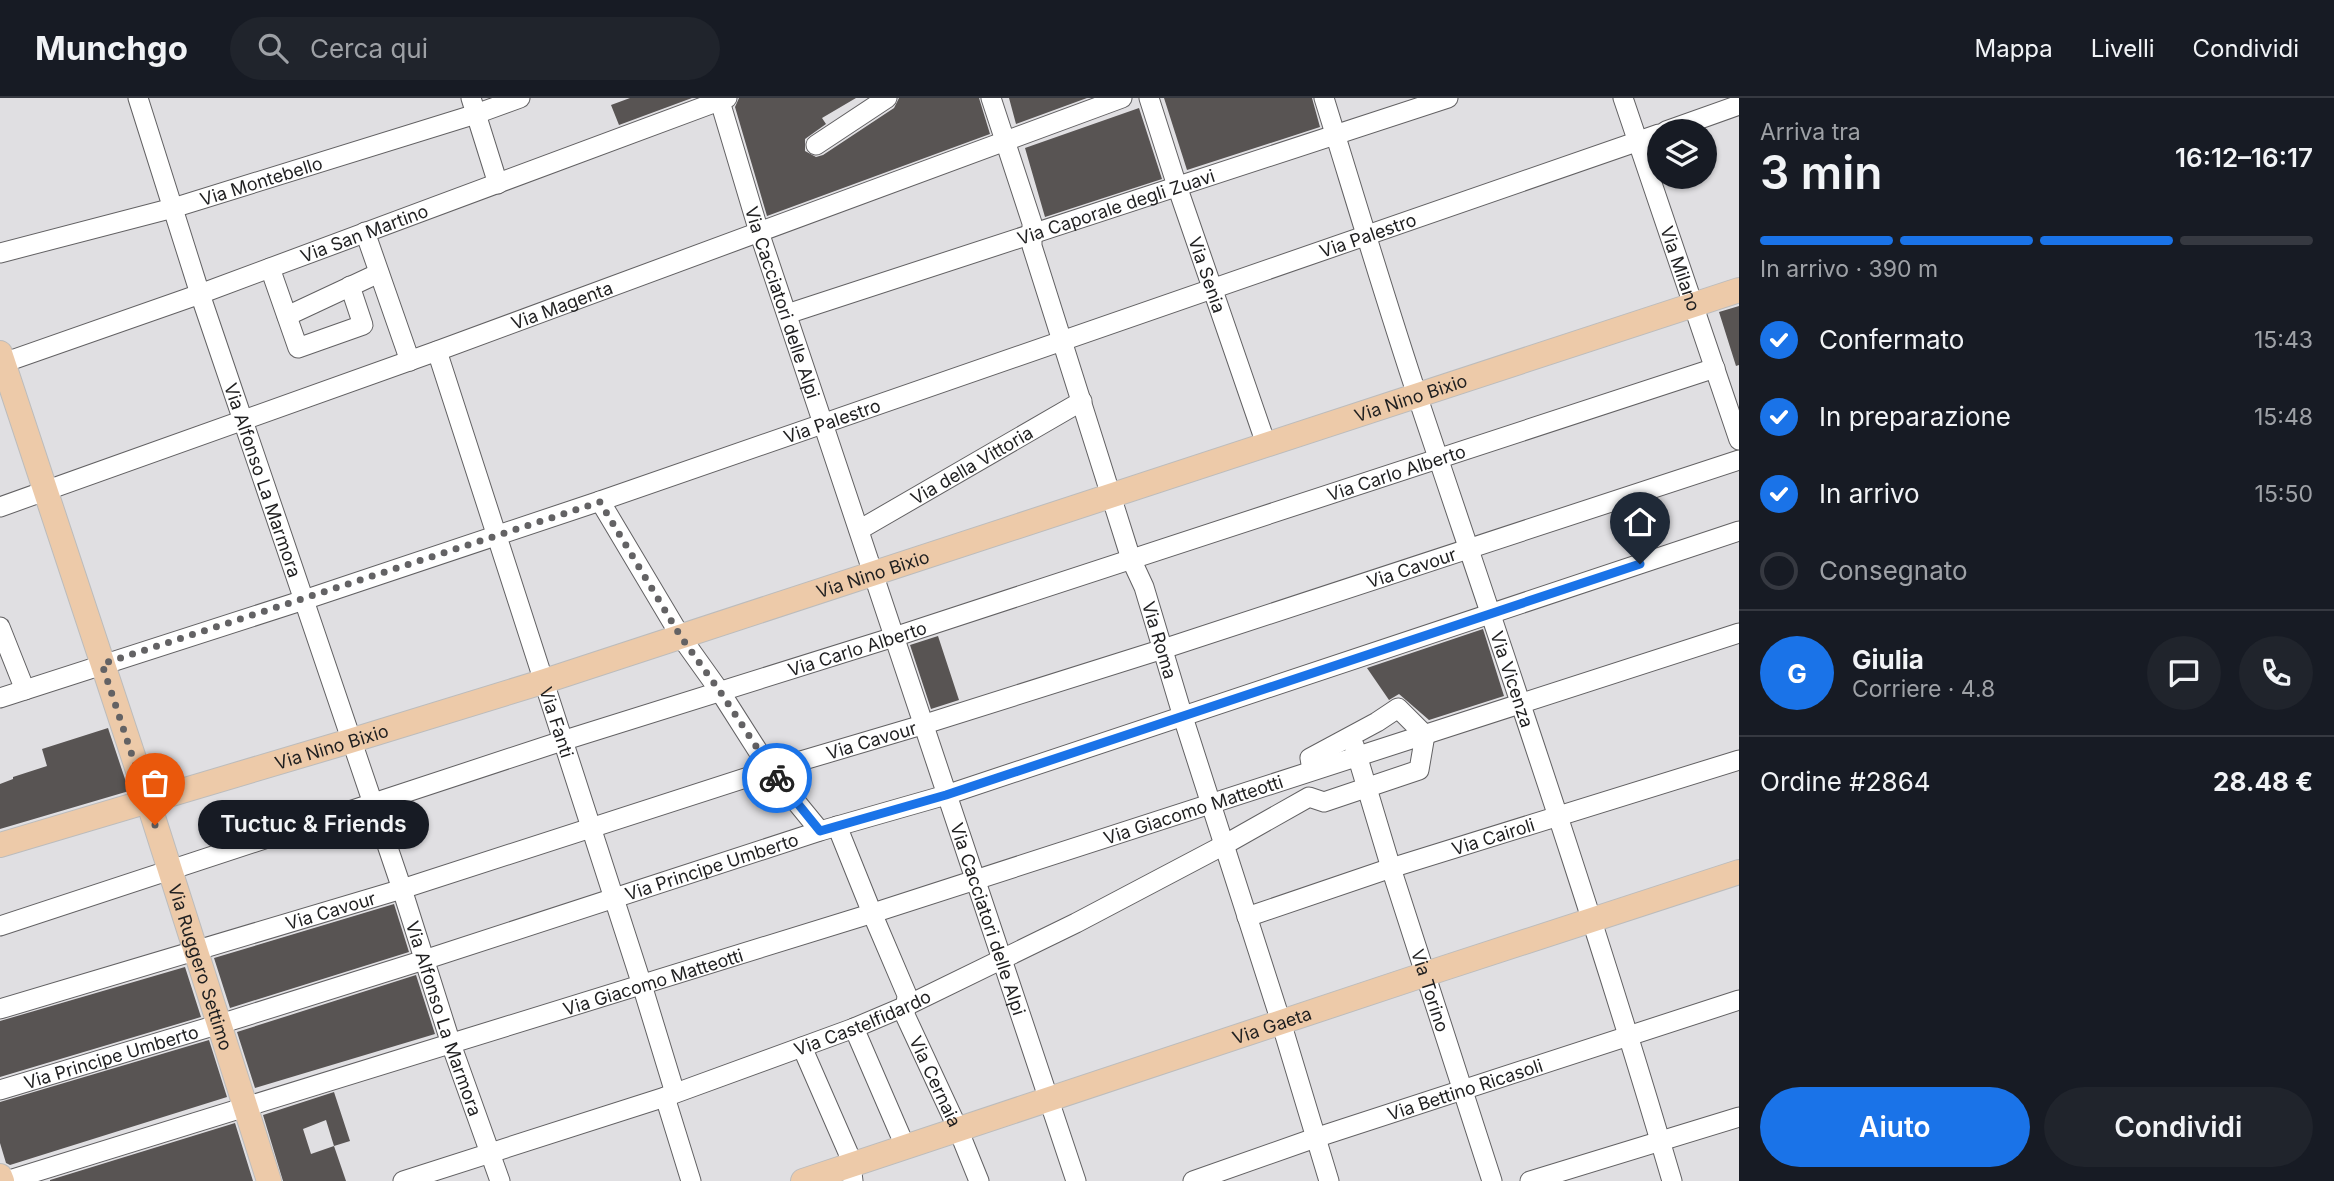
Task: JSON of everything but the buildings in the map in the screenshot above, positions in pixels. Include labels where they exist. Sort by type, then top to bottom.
[{"type":"main road","name":"Via Nino Bixio","points":[[0,845],[542,682],[1739,290]]},
{"type":"main road","name":"Via Ruggero Settimo","points":[[1,360],[148,801],[269,1181]]},
{"type":"main road","name":"Via Gaeta","points":[[803,1181],[852,1173],[905,1146],[1739,872]]},
{"type":"main road","points":[[0,1176],[4,1181]]},
{"type":"street","name":"Via Alfonso La Marmora","points":[[138,98],[200,293],[402,889],[451,1044],[500,1181]]},
{"type":"street","name":"Via Montebello","points":[[0,253],[173,208],[474,106],[520,98]]},
{"type":"street","points":[[816,145],[887,98]]},
{"type":"street","name":"Via Roma","points":[[991,98],[1032,223],[1032,246],[1064,340],[1131,559],[1144,587],[1329,1181]]},
{"type":"street","name":"Via Magenta","points":[[0,507],[410,361],[1122,98]]},
{"type":"street","name":"Via Vicenza","points":[[1324,98],[1418,395],[1558,817],[1672,1181]]},
{"type":"street","name":"Via Caporale degli Zuavi","points":[[787,314],[1448,98]]},
{"type":"street","name":"Via Milano","points":[[1623,98],[1739,440]]},
{"type":"street","name":"Via San Martino","points":[[1,360],[270,268],[722,99]]},
{"type":"street","name":"Via Cacciatori delle Alpi","points":[[722,99],[759,232],[1076,1181]]},
{"type":"street","name":"Via Senia","points":[[1150,100],[1266,444]]},
{"type":"street","points":[[1700,119],[1739,105]]},
{"type":"street","points":[[474,106],[498,184]]},
{"type":"street","name":"Via Palestro","points":[[0,698],[600,502],[1212,287],[1647,138]]},
{"type":"street","points":[[365,232],[410,361]]},
{"type":"street","points":[[270,268],[298,348],[363,325],[350,286]]},
{"type":"street","points":[[286,316],[379,273]]},
{"type":"street","name":"Via Fanti","points":[[437,351],[642,985],[691,1181]]},
{"type":"street","name":"Via Carlo Alberto","points":[[0,926],[562,741],[894,638],[1715,369]]},
{"type":"street","name":"Via della Vittoria","points":[[859,530],[1082,401]]},
{"type":"street","name":"Via Cavour","points":[[0,1009],[402,889],[770,770],[1163,649],[1739,460]]},
{"type":"street","name":"Via Cernaia","points":[[600,502],[681,637],[770,770],[828,828],[872,913],[907,995],[905,1015],[979,1181]]},
{"type":"street","name":"Via Principe Umberto","points":[[0,1090],[424,960],[828,828],[946,795],[1739,531]]},
{"type":"street","points":[[0,627],[25,690]]},
{"type":"street","points":[[1429,733],[1739,633]]},
{"type":"street","points":[[1305,772],[1310,758],[1398,708],[1429,733]]},
{"type":"street","points":[[1368,793],[1419,770],[1429,733]]},
{"type":"street","name":"Via Giacomo Matteotti","points":[[4,1181],[872,913],[1429,733]]},
{"type":"street","name":"Via Torino","points":[[1351,736],[1492,1181]]},
{"type":"street","name":"Via Cairoli","points":[[1247,917],[1739,760]]},
{"type":"street","name":"Via Castelfidardo","points":[[403,1181],[670,1095],[854,1028],[906,1006],[1076,923],[1310,797],[1324,802],[1368,793]]},
{"type":"street","name":"Via Bettino Ricasoli","points":[[1193,1181],[1464,1088],[1739,1000]]},
{"type":"street","points":[[854,1028],[905,1146]]},
{"type":"street","points":[[802,1047],[850,1157],[852,1173]]},
{"type":"street","points":[[1530,1181],[1739,1117]]},
{"type":"way so far","points":[[155,825],[102,664],[600,502],[681,637],[777,778]]},
{"type":"place","name":"Tuctuc & Friends","points":[[155,825]]},
{"type":"route","points":[[777,778],[820,831],[946,795],[1640,564]]}]
